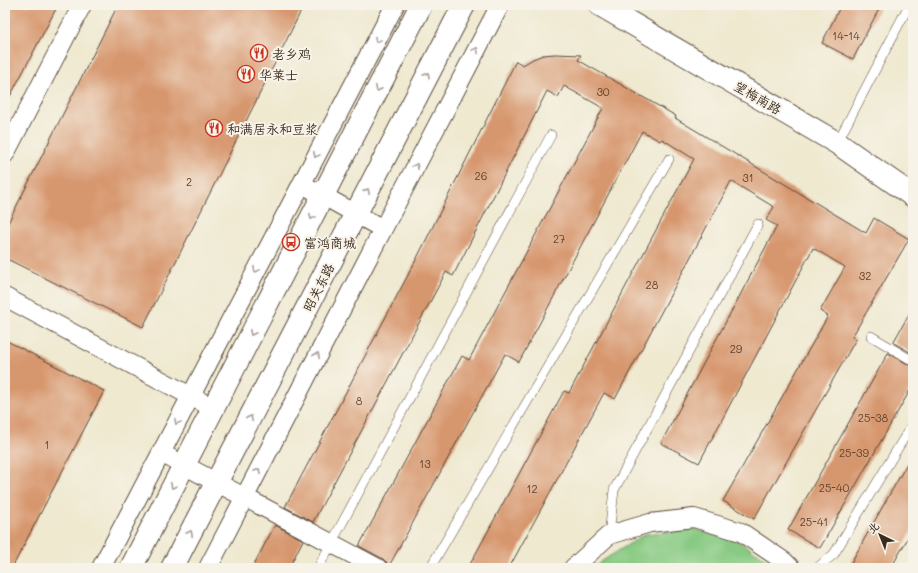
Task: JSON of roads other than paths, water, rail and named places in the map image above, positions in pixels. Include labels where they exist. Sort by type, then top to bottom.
[{"type":"main road","points":[[131,568],[421,5]]},
{"type":"main road","name":"昭关东路","points":[[172,568],[464,5]]},
{"type":"main road","name":"望梅南路","points":[[600,5],[837,143],[913,196]]},
{"type":"street","points":[[5,154],[82,5]]},
{"type":"street","points":[[101,568],[395,5]]},
{"type":"street","points":[[208,568],[500,5]]},
{"type":"street","points":[[301,184],[383,229]]},
{"type":"street","points":[[5,297],[213,408]]},
{"type":"street","points":[[161,453],[378,568]]},
{"type":"street","points":[[573,568],[609,535],[650,523],[694,518],[741,532],[785,562],[791,568]]},
{"type":"lane","points":[[837,143],[909,5]]},
{"type":"lane","points":[[318,568],[550,135]]},
{"type":"lane","points":[[430,568],[669,159]]},
{"type":"lane","points":[[609,535],[614,490],[758,224]]},
{"type":"lane","points":[[871,336],[913,361]]},
{"type":"lane","points":[[817,568],[834,554],[913,423]]},
{"type":"place","name":"老乡鸡","points":[[259,53]]},
{"type":"place","name":"华莱士","points":[[246,74]]},
{"type":"place","name":"和满居永和豆浆","points":[[214,128]]},
{"type":"place","name":"富鸿商城","points":[[291,242]]}]
